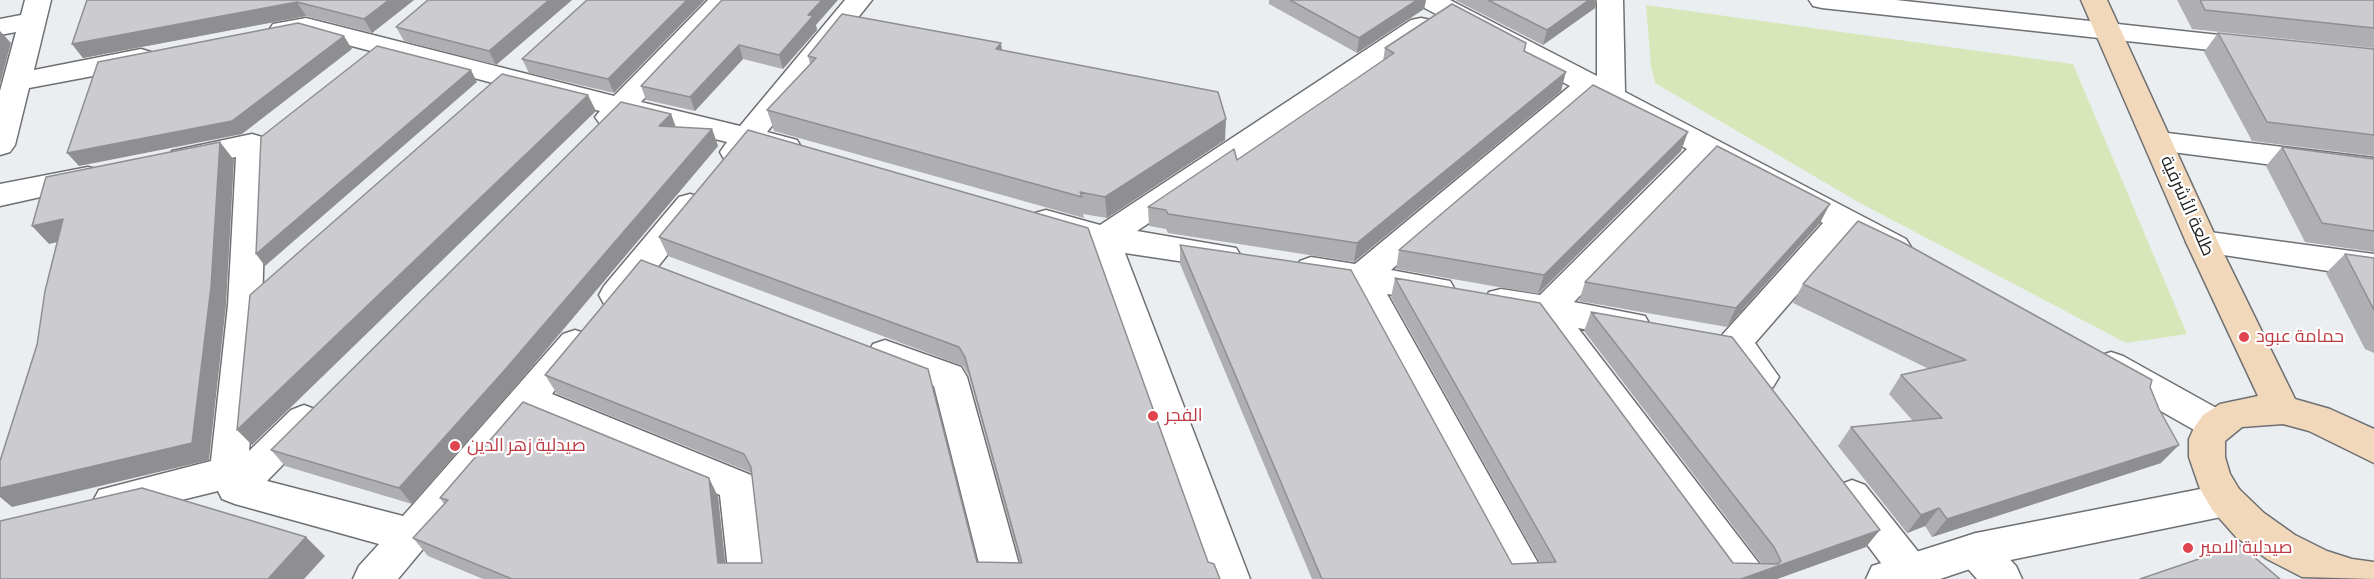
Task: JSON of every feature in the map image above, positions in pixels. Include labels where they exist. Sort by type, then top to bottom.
[{"type":"main road","name":"طلعة الأشرفية","points":[[2094,0],[2106,32],[2159,142],[2202,242],[2283,410]]},
{"type":"main road","points":[[2359,578],[2316,565],[2281,547],[2250,525],[2226,500],[2213,478],[2206,457],[2208,439],[2216,425],[2233,414],[2255,410],[2283,410],[2317,419],[2353,435],[2374,448]]},
{"type":"street","points":[[588,138],[723,0]]},
{"type":"street","points":[[373,579],[528,400],[749,136],[859,0]]},
{"type":"street","points":[[1361,277],[1601,90],[1610,0]]},
{"type":"street","points":[[1822,0],[2281,49]]},
{"type":"street","points":[[1104,238],[1438,4],[1917,259]]},
{"type":"street","points":[[0,27],[35,10]]},
{"type":"street","points":[[0,142],[35,10]]},
{"type":"street","points":[[352,66],[407,22]]},
{"type":"street","points":[[260,35],[306,26],[500,77],[749,136],[817,156]]},
{"type":"street","points":[[16,82],[167,53]]},
{"type":"street","points":[[474,101],[524,58]]},
{"type":"street","points":[[149,165],[261,137],[245,305],[232,481]]},
{"type":"street","points":[[2159,142],[2374,168]]},
{"type":"street","points":[[1546,310],[1707,146]]},
{"type":"street","points":[[0,195],[114,172]]},
{"type":"street","points":[[1024,215],[1104,238],[1361,277],[1664,331]]},
{"type":"street","points":[[1779,400],[1723,341],[1845,219]]},
{"type":"street","points":[[1104,238],[1230,579]]},
{"type":"street","points":[[2202,242],[2374,266]]},
{"type":"street","points":[[643,262],[676,274]]},
{"type":"street","points":[[1361,277],[1527,579]]},
{"type":"street","points":[[245,305],[272,281]]},
{"type":"street","points":[[1546,310],[1747,579]]},
{"type":"street","points":[[851,340],[949,377],[1003,579]]},
{"type":"street","points":[[2082,351],[2216,425]]},
{"type":"street","points":[[232,481],[328,397]]},
{"type":"street","points":[[528,400],[738,486],[749,579]]},
{"type":"street","points":[[1830,467],[1898,575],[1976,550],[2226,500]]},
{"type":"street","points":[[80,509],[232,481],[409,535]]},
{"type":"street","points":[[1976,550],[2002,579]]},
{"type":"green space","points":[[1646,5],[2073,64],[2187,334],[2126,343],[1860,203],[1655,83],[1651,66]]},
{"type":"building","points":[[87,0],[389,0],[364,19],[297,2],[72,44]]},
{"type":"building","points":[[428,0],[549,0],[489,51],[396,27]]},
{"type":"building","points":[[587,0],[687,0],[608,79],[522,59]]},
{"type":"building","points":[[722,0],[822,0],[808,15],[813,16],[779,55],[739,45],[690,97],[641,86]]},
{"type":"building","points":[[1290,0],[1417,0],[1359,38]]},
{"type":"building","points":[[1488,0],[1589,0],[1547,30]]},
{"type":"building","points":[[2200,0],[2374,0],[2374,28],[2205,10]]},
{"type":"building","points":[[1452,4],[1526,43],[1524,51],[1566,72],[1357,243],[1168,214],[1166,210],[1148,207],[1234,149],[1237,160],[1394,53],[1385,48]]},
{"type":"building","points":[[842,14],[1001,43],[996,49],[1218,92],[1226,119],[1105,197],[1080,192],[1082,197],[767,110],[816,58],[808,56]]},
{"type":"building","points":[[298,23],[344,36],[232,121],[67,153],[98,62]]},
{"type":"building","points":[[2218,33],[2374,49],[2374,135],[2267,122]]},
{"type":"building","points":[[377,46],[471,70],[256,254],[261,137]]},
{"type":"building","points":[[502,74],[588,95],[237,430],[250,295]]},
{"type":"building","points":[[1593,85],[1688,132],[1544,275],[1399,250]]},
{"type":"building","points":[[621,102],[671,114],[659,126],[712,129],[503,372],[399,488],[271,450]]},
{"type":"building","points":[[748,130],[1088,228],[1208,562],[1214,564],[1220,579],[512,579],[413,538],[448,500],[440,498],[523,402],[709,478],[718,563],[762,563],[751,467],[744,454],[545,375],[641,260],[928,369],[977,562],[1022,563],[965,357],[959,347],[659,237]]},
{"type":"building","points":[[220,142],[211,287],[192,443],[0,488],[0,461],[37,345],[45,291],[63,219],[32,226],[46,177]]},
{"type":"building","points":[[1717,146],[1830,204],[1736,308],[1585,282]]},
{"type":"building","points":[[2282,147],[2374,159],[2374,231],[2322,223]]},
{"type":"building","points":[[1858,221],[1904,243],[2152,380],[2150,387],[2159,409],[2179,445],[1947,519],[1939,508],[1921,515],[1851,427],[1942,418],[1901,375],[1966,360],[1803,284]]},
{"type":"building","points":[[1180,245],[1351,270],[1512,564],[1556,562],[1395,278],[1540,303],[1733,563],[1778,564],[1781,561],[1774,547],[1591,312],[1732,337],[1880,530],[1741,579],[1322,579]]},
{"type":"building","points":[[2345,254],[2374,258],[2374,310]]},
{"type":"building","points":[[142,488],[306,537],[268,579],[0,579],[0,521]]},
{"type":"building","points":[[2240,545],[2280,579],[2140,579]]},
{"type":"place","name":"حمامة عبود","points":[[2244,337]]},
{"type":"place","name":"الفجر","points":[[1153,416]]},
{"type":"place","name":"صيدلية زهر الدين","points":[[455,446]]},
{"type":"place","name":"صيدلية الامير","points":[[2188,548]]}]
